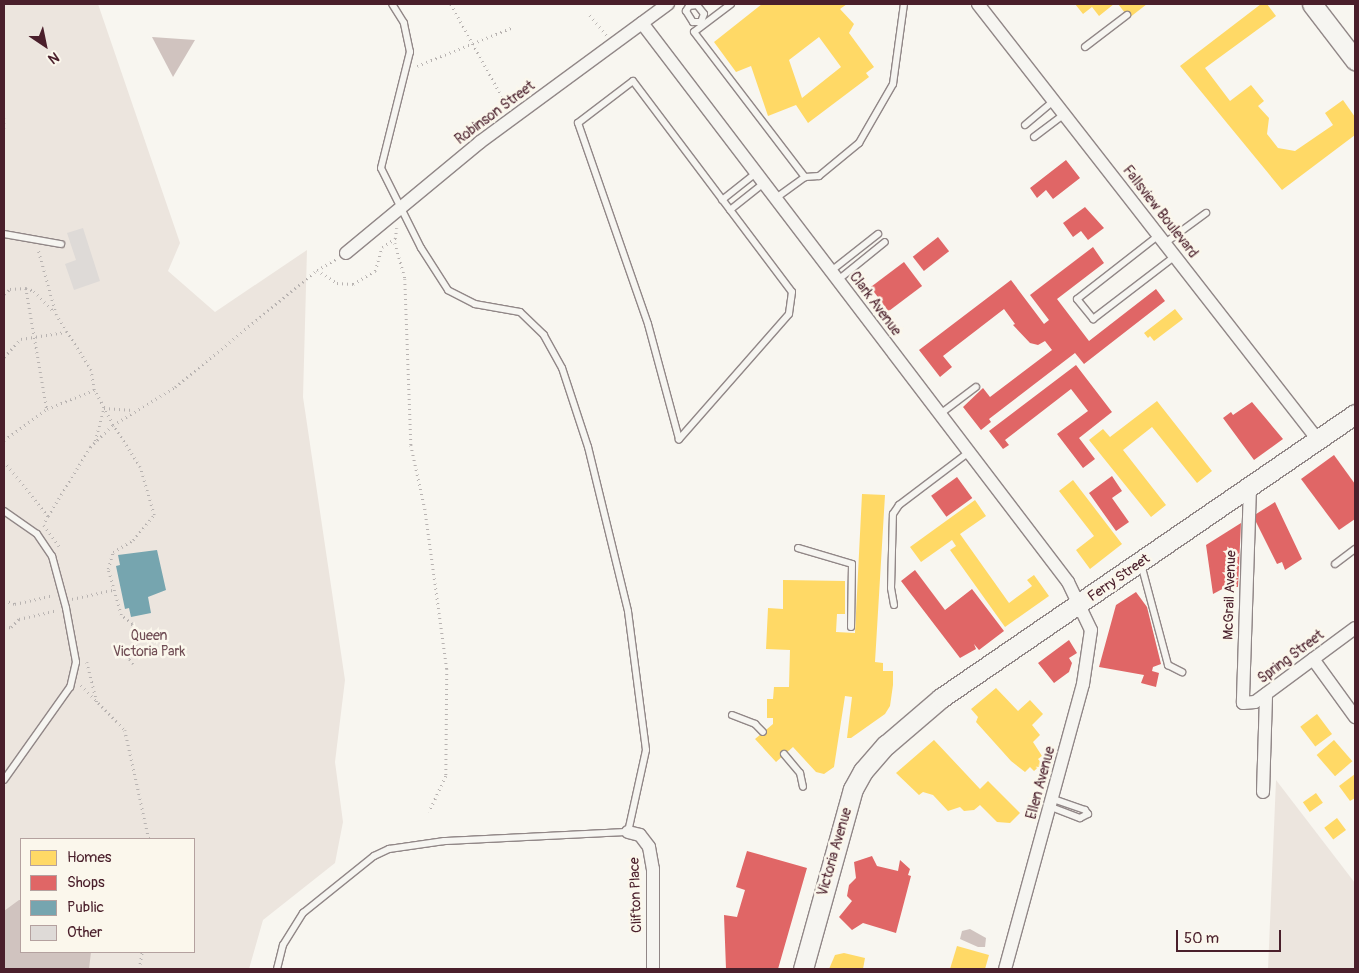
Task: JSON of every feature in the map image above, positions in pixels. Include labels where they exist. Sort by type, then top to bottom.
[{"type":"main road","points":[[1312,4],[1355,60]]},
{"type":"main road","name":"Ferry Street","points":[[886,745],[941,698],[1355,415]]},
{"type":"main road","name":"Victoria Avenue","points":[[803,969],[853,790],[863,771],[886,745]]},
{"type":"street","name":"Robinson Street","points":[[346,253],[400,206],[513,118],[668,4]]},
{"type":"street","name":"Fallsview Boulevard","points":[[978,4],[1318,440]]},
{"type":"street","name":"Clark Avenue","points":[[642,23],[1068,582],[1081,604]]},
{"type":"street","name":"McGrail Avenue","points":[[1243,703],[1250,488]]},
{"type":"street","name":"Ellen Avenue","points":[[1005,969],[1052,803],[1083,684],[1092,634],[1081,604]]},
{"type":"street","name":"Spring Street","points":[[1243,703],[1256,702],[1355,628]]},
{"type":"street","points":[[1313,659],[1355,717]]},
{"type":"street","points":[[1263,792],[1266,694]]},
{"type":"street","name":"Clifton Place","points":[[628,832],[640,835],[649,847],[652,862],[653,969]]},
{"type":"lane","points":[[278,969],[283,945],[304,913],[374,856],[389,849],[452,841],[628,832],[646,750],[628,611],[588,446],[562,368],[544,335],[520,312],[475,304],[448,290],[421,248],[381,168],[410,52],[404,23],[392,4]]},
{"type":"lane","points":[[731,4],[702,24],[694,32],[805,177]]},
{"type":"lane","points":[[776,198],[805,177],[819,176],[859,142],[893,84],[904,4]]},
{"type":"lane","points":[[688,5],[697,5],[704,14],[702,24],[693,22],[686,12],[688,5]]},
{"type":"lane","points":[[1086,47],[1127,15]]},
{"type":"lane","points":[[632,81],[722,200],[792,292],[789,314],[679,439],[648,324],[578,123],[632,81]]},
{"type":"lane","points":[[1025,125],[1054,101]]},
{"type":"lane","points":[[1034,137],[1064,114]]},
{"type":"lane","points":[[722,200],[756,173]]},
{"type":"lane","points":[[730,210],[764,183]]},
{"type":"lane","points":[[1175,256],[1093,319],[1077,299],[1162,239],[1206,212]]},
{"type":"lane","points":[[4,234],[61,244]]},
{"type":"lane","points":[[834,275],[878,234]]},
{"type":"lane","points":[[834,275],[885,242]]},
{"type":"lane","points":[[940,414],[976,387]]},
{"type":"lane","points":[[894,605],[891,588],[893,514],[899,505],[969,452]]},
{"type":"lane","points":[[4,511],[36,534],[46,546],[65,604],[76,662],[70,687],[4,780]]},
{"type":"lane","points":[[798,548],[852,564],[851,627]]},
{"type":"lane","points":[[1334,564],[1355,549]]},
{"type":"lane","points":[[1141,563],[1168,664],[1182,672]]},
{"type":"lane","points":[[732,715],[755,724],[763,732]]},
{"type":"lane","points":[[784,754],[800,773],[803,787]]},
{"type":"lane","points":[[1052,803],[1086,810],[1088,814],[1080,818],[1052,803]]},
{"type":"path","points":[[451,4],[513,118]]},
{"type":"path","points":[[590,15],[614,44]]},
{"type":"path","points":[[405,70],[513,27]]},
{"type":"path","points":[[4,118],[4,129]]},
{"type":"path","points":[[400,206],[396,238],[405,280],[411,444],[424,510],[447,669],[446,776],[429,812]]},
{"type":"path","points":[[317,270],[336,284],[353,284],[375,271],[382,247],[396,238]]},
{"type":"path","points":[[35,240],[56,316]]},
{"type":"path","points":[[4,461],[48,516],[95,443],[112,425],[133,410],[176,387],[317,270],[346,253]]},
{"type":"path","points":[[26,288],[47,408]]},
{"type":"path","points":[[4,294],[10,289],[26,288],[47,303],[91,370],[94,390],[112,425],[140,467],[154,515],[133,540],[113,552],[108,569],[112,590],[121,615],[132,624],[138,639],[129,659],[133,664]]},
{"type":"path","points":[[4,357],[21,339],[65,332]]},
{"type":"path","points":[[4,440],[47,408],[94,390]]},
{"type":"path","points":[[104,408],[133,410]]},
{"type":"path","points":[[95,443],[104,408]]},
{"type":"path","points":[[4,628],[11,627],[19,618],[112,590]]},
{"type":"path","points":[[4,600],[15,604],[62,593]]},
{"type":"path","points":[[73,675],[91,697],[126,730],[149,838]]},
{"type":"path","points":[[139,969],[142,953]]},
{"type":"green space","name":"Queen Victoria Park","points":[[4,4],[98,4],[180,243],[168,271],[215,312],[307,250],[303,397],[345,680],[335,762],[343,822],[335,863],[263,920],[249,969],[4,969]]},
{"type":"green space","points":[[1276,780],[1355,883],[1355,969],[1268,969]]},
{"type":"shaded area","points":[[152,37],[195,40],[173,77]]},
{"type":"shaded area","points":[[20,900],[20,953],[91,953],[89,969],[4,969],[4,911]]},
{"type":"shaded area","points":[[970,929],[986,938],[985,947],[978,947],[960,939],[962,931]]},
{"type":"building: Homes","points":[[762,4],[847,4],[840,9],[854,24],[849,33],[874,67],[866,73],[869,77],[808,123],[796,105],[768,116],[751,66],[736,72],[714,42]],"holes":[[[819,37],[841,67],[802,98],[789,60]]]},
{"type":"building: Homes","points":[[1075,4],[1114,4],[1099,16],[1092,7],[1083,14]]},
{"type":"building: Homes","points":[[1118,4],[1147,4],[1129,18]]},
{"type":"building: Homes","points":[[1261,4],[1267,4],[1276,16],[1205,68],[1230,101],[1251,85],[1264,101],[1258,106],[1269,118],[1267,134],[1278,148],[1295,151],[1333,125],[1325,113],[1343,100],[1355,117],[1355,135],[1282,190],[1180,66]]},
{"type":"building: Homes","points":[[1175,309],[1183,319],[1154,341],[1150,336],[1148,338],[1144,333]]},
{"type":"building: Homes","points":[[1157,401],[1212,471],[1197,483],[1152,427],[1123,450],[1166,505],[1151,517],[1089,440],[1103,429],[1110,437]]},
{"type":"building: Homes","points":[[1073,480],[1122,544],[1090,569],[1076,550],[1094,536],[1059,491]]},
{"type":"building: Homes","points":[[862,494],[885,495],[875,662],[883,663],[883,671],[893,671],[893,685],[890,706],[885,714],[851,738],[847,738],[852,697],[845,696],[834,767],[824,774],[816,772],[793,747],[776,762],[755,739],[773,724],[773,718],[767,718],[767,699],[773,699],[774,687],[789,687],[790,650],[766,649],[768,608],[783,609],[783,580],[845,581],[845,614],[837,614],[836,632],[855,633]]},
{"type":"building: Homes","points":[[975,500],[986,516],[960,534],[1009,603],[1032,586],[1027,580],[1034,575],[1049,596],[1005,627],[950,550],[956,546],[952,540],[921,562],[910,547]]},
{"type":"building: Homes","points":[[996,688],[1018,711],[1030,700],[1043,714],[1032,725],[1040,735],[1033,742],[1042,756],[1038,759],[1042,764],[1034,771],[1030,767],[1025,772],[1011,761],[976,722],[978,717],[971,709]]},
{"type":"building: Homes","points":[[1317,714],[1332,734],[1315,747],[1300,727]]},
{"type":"building: Homes","points":[[934,740],[980,789],[988,781],[1020,813],[1010,823],[997,822],[980,805],[974,810],[964,811],[960,807],[948,811],[933,795],[923,792],[919,795],[896,773]]},
{"type":"building: Homes","points":[[1334,740],[1352,761],[1335,776],[1317,755]]},
{"type":"building: Homes","points":[[1355,774],[1355,798],[1350,801],[1339,786]]},
{"type":"building: Homes","points":[[1316,793],[1323,803],[1310,812],[1303,802]]},
{"type":"building: Homes","points":[[1337,818],[1346,830],[1333,840],[1324,828]]},
{"type":"building: Homes","points":[[957,946],[989,955],[985,969],[950,969]]},
{"type":"building: Homes","points":[[844,953],[865,958],[863,969],[829,969],[835,955]]},
{"type":"building: Shops","points":[[1066,160],[1080,178],[1053,199],[1046,190],[1037,198],[1030,188]]},
{"type":"building: Shops","points":[[1085,207],[1104,228],[1088,240],[1081,231],[1073,237],[1063,223]]},
{"type":"building: Shops","points":[[938,237],[949,251],[924,271],[913,257]]},
{"type":"building: Shops","points":[[1093,247],[1104,263],[1057,299],[1089,341],[1156,289],[1165,301],[1084,364],[1075,353],[989,419],[991,422],[981,430],[963,407],[983,388],[990,397],[1052,350],[1045,341],[1038,345],[1030,343],[1013,325],[1015,324],[1004,309],[943,356],[952,367],[940,377],[919,350],[1011,280],[1044,324],[1049,320],[1030,295]]},
{"type":"building: Shops","points":[[904,262],[922,286],[889,311],[870,287]]},
{"type":"building: Shops","points":[[1076,365],[1112,412],[1079,438],[1095,459],[1083,468],[1057,434],[1088,411],[1071,389],[1005,440],[1009,445],[1003,449],[989,431]]},
{"type":"building: Shops","points":[[1252,402],[1283,439],[1254,460],[1223,418],[1231,412],[1233,415]]},
{"type":"building: Shops","points":[[1334,455],[1355,484],[1355,519],[1339,530],[1301,479]]},
{"type":"building: Shops","points":[[1112,476],[1122,491],[1112,498],[1129,522],[1116,531],[1089,493]]},
{"type":"building: Shops","points":[[957,477],[972,498],[946,517],[931,496]]},
{"type":"building: Shops","points":[[1275,502],[1302,559],[1285,570],[1282,562],[1277,564],[1253,516]]},
{"type":"building: Shops","points":[[1241,523],[1238,587],[1228,586],[1213,594],[1206,545]]},
{"type":"building: Shops","points":[[915,570],[945,610],[972,589],[1004,631],[979,650],[974,644],[976,649],[960,658],[901,581]]},
{"type":"building: Shops","points":[[1136,592],[1147,607],[1161,664],[1153,667],[1152,671],[1159,673],[1156,687],[1141,683],[1144,675],[1099,667],[1116,605]]},
{"type":"building: Shops","points":[[1069,640],[1077,653],[1069,658],[1072,663],[1069,672],[1054,683],[1038,663]]},
{"type":"building: Shops","points":[[747,851],[807,868],[778,969],[726,969],[724,915],[737,917],[745,890],[736,887]]},
{"type":"building: Shops","points":[[872,856],[877,866],[898,871],[900,860],[910,869],[908,875],[911,876],[896,933],[863,923],[852,930],[839,917],[852,901],[847,896],[849,885],[856,878],[854,862]]},
{"type":"building: Public","points":[[157,550],[166,590],[148,597],[151,613],[131,617],[129,608],[125,609],[116,566],[120,565],[118,555]]},
{"type":"building: Other","points":[[83,228],[100,281],[74,290],[65,264],[76,260],[67,233]]}]
